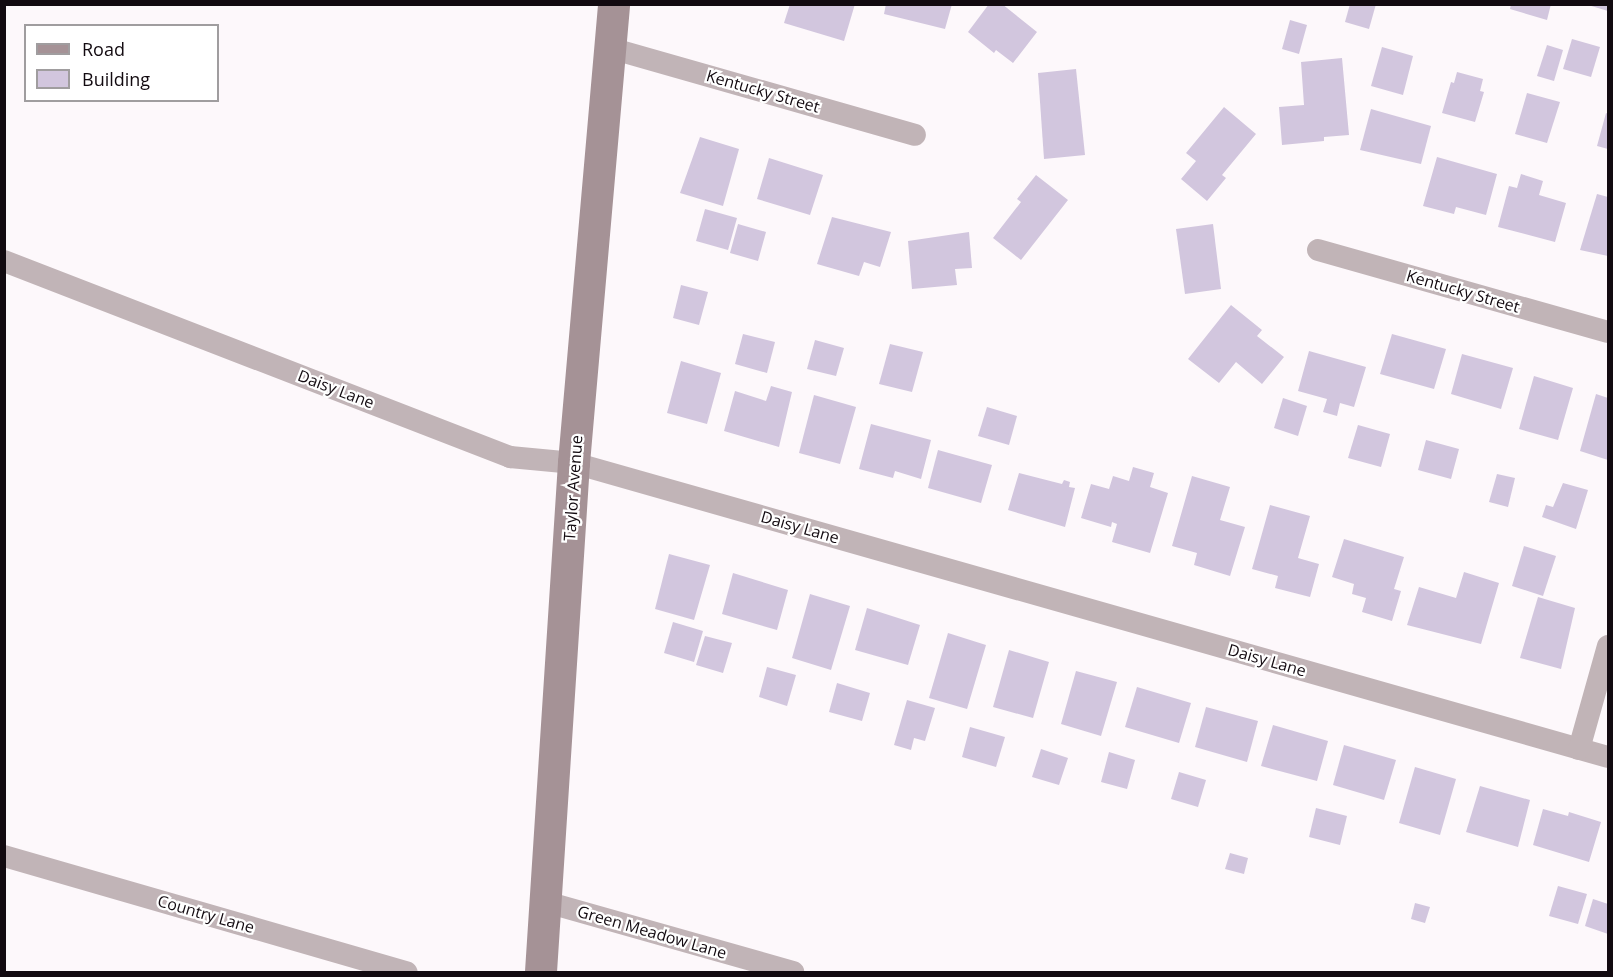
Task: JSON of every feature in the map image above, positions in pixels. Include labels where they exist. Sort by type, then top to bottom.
[{"type":"street","name":"Taylor Avenue","points":[[542,972],[574,463],[614,4]]},
{"type":"street","name":"Kentucky Street","points":[[610,48],[915,135]]},
{"type":"street","name":"Kentucky Street","points":[[1318,250],[1608,333]]},
{"type":"street","name":"Daisy Lane","points":[[4,261],[510,457],[574,463],[1608,757]]},
{"type":"street","points":[[1579,749],[1608,646]]},
{"type":"street","name":"Country Lane","points":[[4,856],[407,972]]},
{"type":"street","name":"Green Meadow Lane","points":[[546,902],[793,972]]},
{"type":"building","points":[[790,4],[855,4],[844,41],[784,23]]},
{"type":"building","points":[[886,4],[952,4],[945,29],[884,14]]},
{"type":"building","points":[[989,4],[1002,4],[1037,32],[1013,63],[996,50],[994,53],[968,32]]},
{"type":"building","points":[[1350,4],[1376,4],[1369,29],[1345,22]]},
{"type":"building","points":[[1511,4],[1551,4],[1547,20],[1510,9]]},
{"type":"building","points":[[1608,4],[1608,11],[1588,5]]},
{"type":"building","points":[[1290,20],[1307,25],[1299,54],[1282,49]]},
{"type":"building","points":[[1572,39],[1600,47],[1591,77],[1563,69]]},
{"type":"building","points":[[1547,45],[1563,50],[1554,81],[1537,76]]},
{"type":"building","points":[[1382,47],[1413,56],[1403,95],[1371,86]]},
{"type":"building","points":[[1342,58],[1349,135],[1324,137],[1324,141],[1282,145],[1279,107],[1304,105],[1301,62]]},
{"type":"building","points":[[1076,69],[1085,155],[1044,159],[1038,73]]},
{"type":"building","points":[[1457,72],[1483,79],[1480,91],[1484,92],[1475,122],[1442,113],[1451,82],[1454,83]]},
{"type":"building","points":[[1527,93],[1560,102],[1547,143],[1515,134]]},
{"type":"building","points":[[1224,107],[1256,134],[1222,175],[1226,178],[1207,201],[1181,179],[1196,161],[1186,153]]},
{"type":"building","points":[[1371,109],[1431,126],[1421,164],[1360,150]]},
{"type":"building","points":[[1606,113],[1608,114],[1608,149],[1597,146]]},
{"type":"building","points":[[700,137],[739,149],[723,206],[680,193]]},
{"type":"building","points":[[1437,157],[1497,174],[1486,215],[1456,207],[1454,214],[1423,206]]},
{"type":"building","points":[[769,158],[823,175],[810,215],[757,199]]},
{"type":"building","points":[[1521,174],[1543,181],[1539,195],[1566,203],[1555,242],[1498,227],[1509,186],[1517,188]]},
{"type":"building","points":[[1036,175],[1068,200],[1021,260],[993,238],[1021,202],[1017,199]]},
{"type":"building","points":[[1597,194],[1608,197],[1608,256],[1580,250]]},
{"type":"building","points":[[705,209],[737,218],[728,250],[696,241]]},
{"type":"building","points":[[832,217],[891,232],[880,267],[864,262],[859,276],[817,264]]},
{"type":"building","points":[[738,224],[766,232],[758,261],[730,253]]},
{"type":"building","points":[[1213,224],[1221,289],[1185,294],[1176,229]]},
{"type":"building","points":[[969,232],[972,268],[955,269],[957,285],[912,289],[908,241]]},
{"type":"building","points":[[681,285],[708,292],[699,325],[673,318]]},
{"type":"building","points":[[1231,305],[1262,330],[1257,336],[1284,357],[1262,384],[1236,362],[1219,383],[1188,359]]},
{"type":"building","points":[[743,334],[775,342],[767,373],[735,364]]},
{"type":"building","points":[[1392,334],[1446,349],[1434,389],[1380,374]]},
{"type":"building","points":[[815,340],[844,348],[836,376],[807,369]]},
{"type":"building","points":[[890,344],[923,352],[912,392],[879,384]]},
{"type":"building","points":[[1309,351],[1366,367],[1354,407],[1340,403],[1337,416],[1323,412],[1327,399],[1298,391]]},
{"type":"building","points":[[1462,354],[1513,368],[1501,409],[1451,394]]},
{"type":"building","points":[[681,361],[721,373],[707,424],[667,413]]},
{"type":"building","points":[[1534,376],[1573,388],[1558,440],[1519,429]]},
{"type":"building","points":[[771,386],[792,392],[779,447],[724,431],[735,391],[766,401]]},
{"type":"building","points":[[1596,394],[1608,398],[1608,460],[1580,451]]},
{"type":"building","points":[[814,395],[856,407],[840,464],[799,453]]},
{"type":"building","points":[[1283,398],[1307,406],[1298,436],[1274,428]]},
{"type":"building","points":[[987,407],[1017,416],[1009,445],[978,436]]},
{"type":"building","points":[[871,424],[931,440],[921,479],[895,471],[893,478],[859,469]]},
{"type":"building","points":[[1358,425],[1390,434],[1381,467],[1348,458]]},
{"type":"building","points":[[1426,440],[1459,449],[1451,479],[1418,470]]},
{"type":"building","points":[[938,450],[992,465],[981,503],[928,488]]},
{"type":"building","points":[[1133,467],[1154,473],[1150,487],[1168,493],[1150,553],[1112,542],[1117,524],[1112,522],[1111,527],[1081,518],[1091,484],[1109,489],[1113,476],[1129,481]]},
{"type":"building","points":[[1019,473],[1062,484],[1064,480],[1070,482],[1069,487],[1075,488],[1065,527],[1008,510]]},
{"type":"building","points":[[1497,474],[1515,478],[1508,507],[1489,502]]},
{"type":"building","points":[[1192,476],[1230,487],[1220,520],[1245,527],[1230,576],[1194,565],[1197,553],[1172,546]]},
{"type":"building","points":[[1563,483],[1588,490],[1576,529],[1542,517],[1546,505],[1553,507]]},
{"type":"building","points":[[1270,505],[1310,516],[1298,558],[1319,564],[1310,597],[1275,588],[1278,576],[1252,569]]},
{"type":"building","points":[[1344,539],[1404,557],[1394,589],[1401,591],[1392,621],[1362,612],[1366,598],[1352,594],[1354,584],[1332,577]]},
{"type":"building","points":[[1524,546],[1556,556],[1543,596],[1512,586]]},
{"type":"building","points":[[669,554],[710,565],[694,620],[655,609]]},
{"type":"building","points":[[1464,572],[1499,583],[1481,644],[1407,625],[1419,587],[1456,598]]},
{"type":"building","points":[[733,573],[788,590],[777,630],[722,614]]},
{"type":"building","points":[[810,594],[850,606],[831,670],[792,658]]},
{"type":"building","points":[[1538,597],[1575,608],[1561,669],[1520,658]]},
{"type":"building","points":[[867,608],[920,625],[908,665],[855,650]]},
{"type":"building","points":[[673,622],[703,631],[694,662],[664,653]]},
{"type":"building","points":[[948,633],[986,645],[967,709],[929,698]]},
{"type":"building","points":[[705,636],[732,643],[723,673],[696,665]]},
{"type":"building","points":[[1009,650],[1049,662],[1033,718],[993,707]]},
{"type":"building","points":[[767,667],[796,675],[787,706],[759,697]]},
{"type":"building","points":[[1076,671],[1117,682],[1101,736],[1061,724]]},
{"type":"building","points":[[837,683],[870,693],[862,721],[829,712]]},
{"type":"building","points":[[1137,687],[1191,703],[1179,743],[1125,727]]},
{"type":"building","points":[[907,700],[935,708],[925,741],[914,738],[911,750],[894,745]]},
{"type":"building","points":[[1206,707],[1258,721],[1247,762],[1195,747]]},
{"type":"building","points":[[1273,725],[1328,741],[1317,781],[1261,766]]},
{"type":"building","points":[[970,727],[1005,737],[996,767],[962,757]]},
{"type":"building","points":[[1344,745],[1396,760],[1384,800],[1333,785]]},
{"type":"building","points":[[1041,749],[1068,758],[1059,785],[1032,777]]},
{"type":"building","points":[[1109,752],[1135,760],[1127,789],[1101,782]]},
{"type":"building","points":[[1415,767],[1456,779],[1440,835],[1399,823]]},
{"type":"building","points":[[1179,772],[1206,780],[1198,807],[1171,799]]},
{"type":"building","points":[[1480,786],[1530,800],[1518,847],[1466,832]]},
{"type":"building","points":[[1316,808],[1347,816],[1340,845],[1309,837]]},
{"type":"building","points":[[1543,809],[1568,816],[1569,812],[1601,822],[1589,862],[1533,845]]},
{"type":"building","points":[[1230,853],[1248,858],[1244,874],[1225,869]]},
{"type":"building","points":[[1558,886],[1587,894],[1578,924],[1549,916]]},
{"type":"building","points":[[1593,899],[1608,904],[1608,934],[1585,926]]},
{"type":"building","points":[[1415,903],[1430,907],[1425,923],[1411,919]]}]
